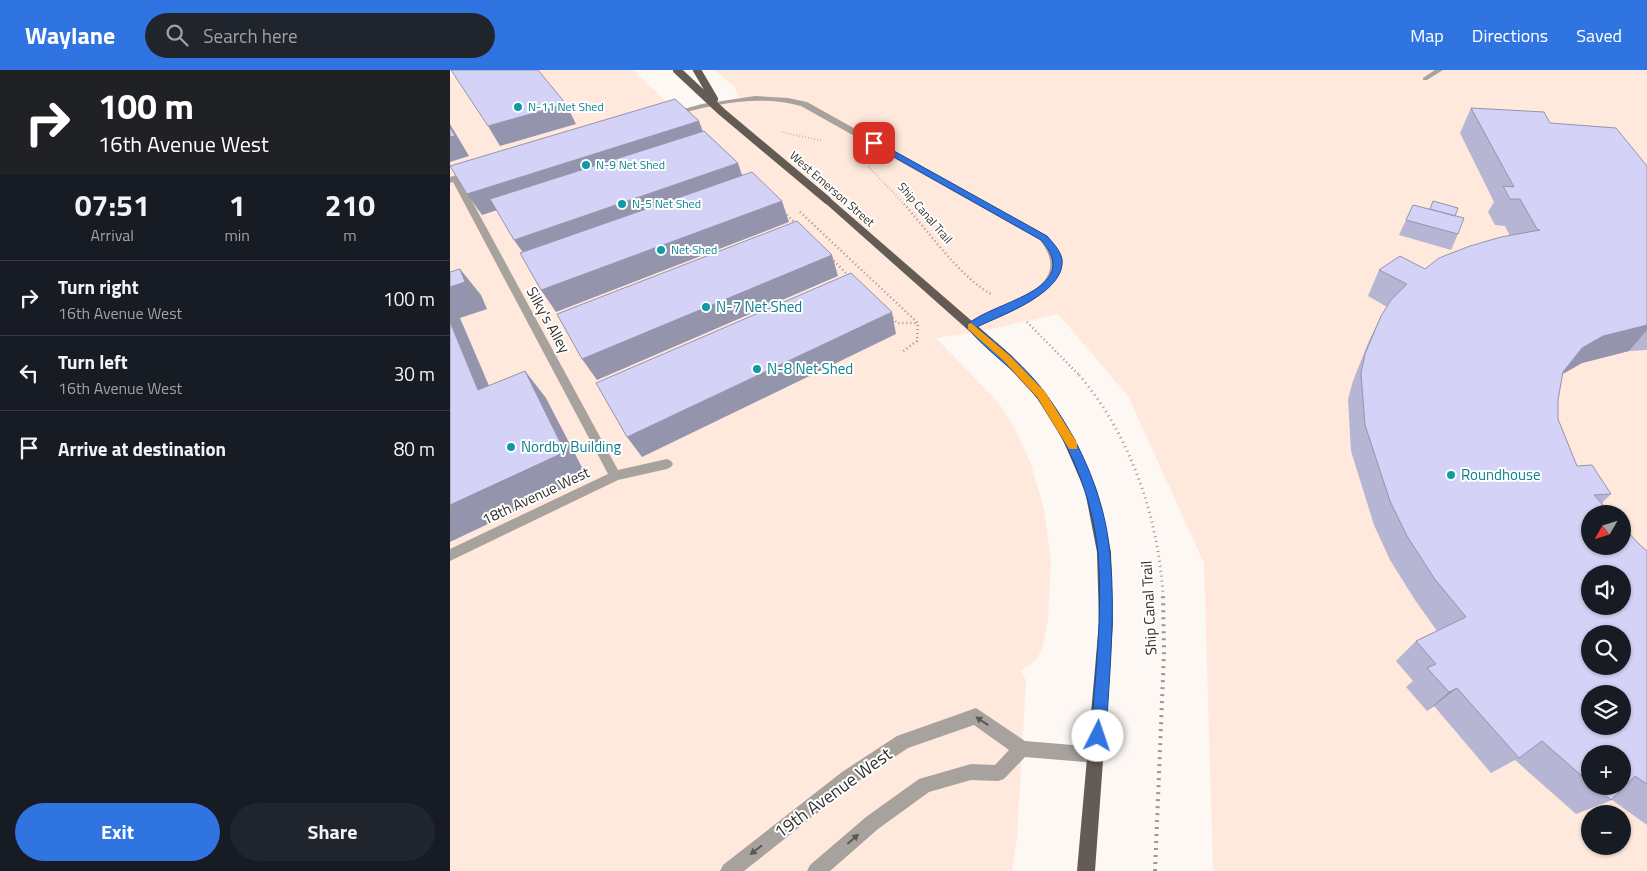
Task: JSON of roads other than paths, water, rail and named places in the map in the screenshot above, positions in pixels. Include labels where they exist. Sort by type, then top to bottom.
[{"type":"main road","name":"West Emerson Street","points":[[676,70],[1007,358],[1041,394],[1070,439],[1091,491],[1104,552],[1106,623],[1097,755],[1086,871]]},
{"type":"main road","points":[[697,70],[722,112]]},
{"type":"lane","points":[[1425,78],[1440,70]]},
{"type":"lane","points":[[658,117],[740,100],[764,98],[794,100],[1044,238],[1053,249],[1057,259],[1056,272],[1046,286],[1034,295],[971,326]]},
{"type":"lane","points":[[452,179],[482,170]]},
{"type":"lane","name":"Silky's Alley","points":[[452,179],[615,476]]},
{"type":"lane","name":"18th Avenue West","points":[[450,555],[615,476],[667,464]]},
{"type":"lane","name":"19th Avenue West","points":[[729,871],[848,778],[903,742],[976,716],[1022,750]]},
{"type":"lane","points":[[816,871],[872,823],[925,785],[971,772],[998,772],[1022,750],[1097,755]]},
{"type":"place","name":"N-11 Net Shed","points":[[518,107]]},
{"type":"place","name":"N-9 Net Shed","points":[[586,165]]},
{"type":"place","name":"N-5 Net Shed","points":[[622,204]]},
{"type":"place","name":"Net Shed","points":[[661,250]]},
{"type":"place","name":"N-7 Net Shed","points":[[706,307]]},
{"type":"place","name":"N-8 Net Shed","points":[[757,369]]},
{"type":"place","name":"Nordby Building","points":[[511,447]]},
{"type":"place","name":"Roundhouse","points":[[1451,475]]}]
